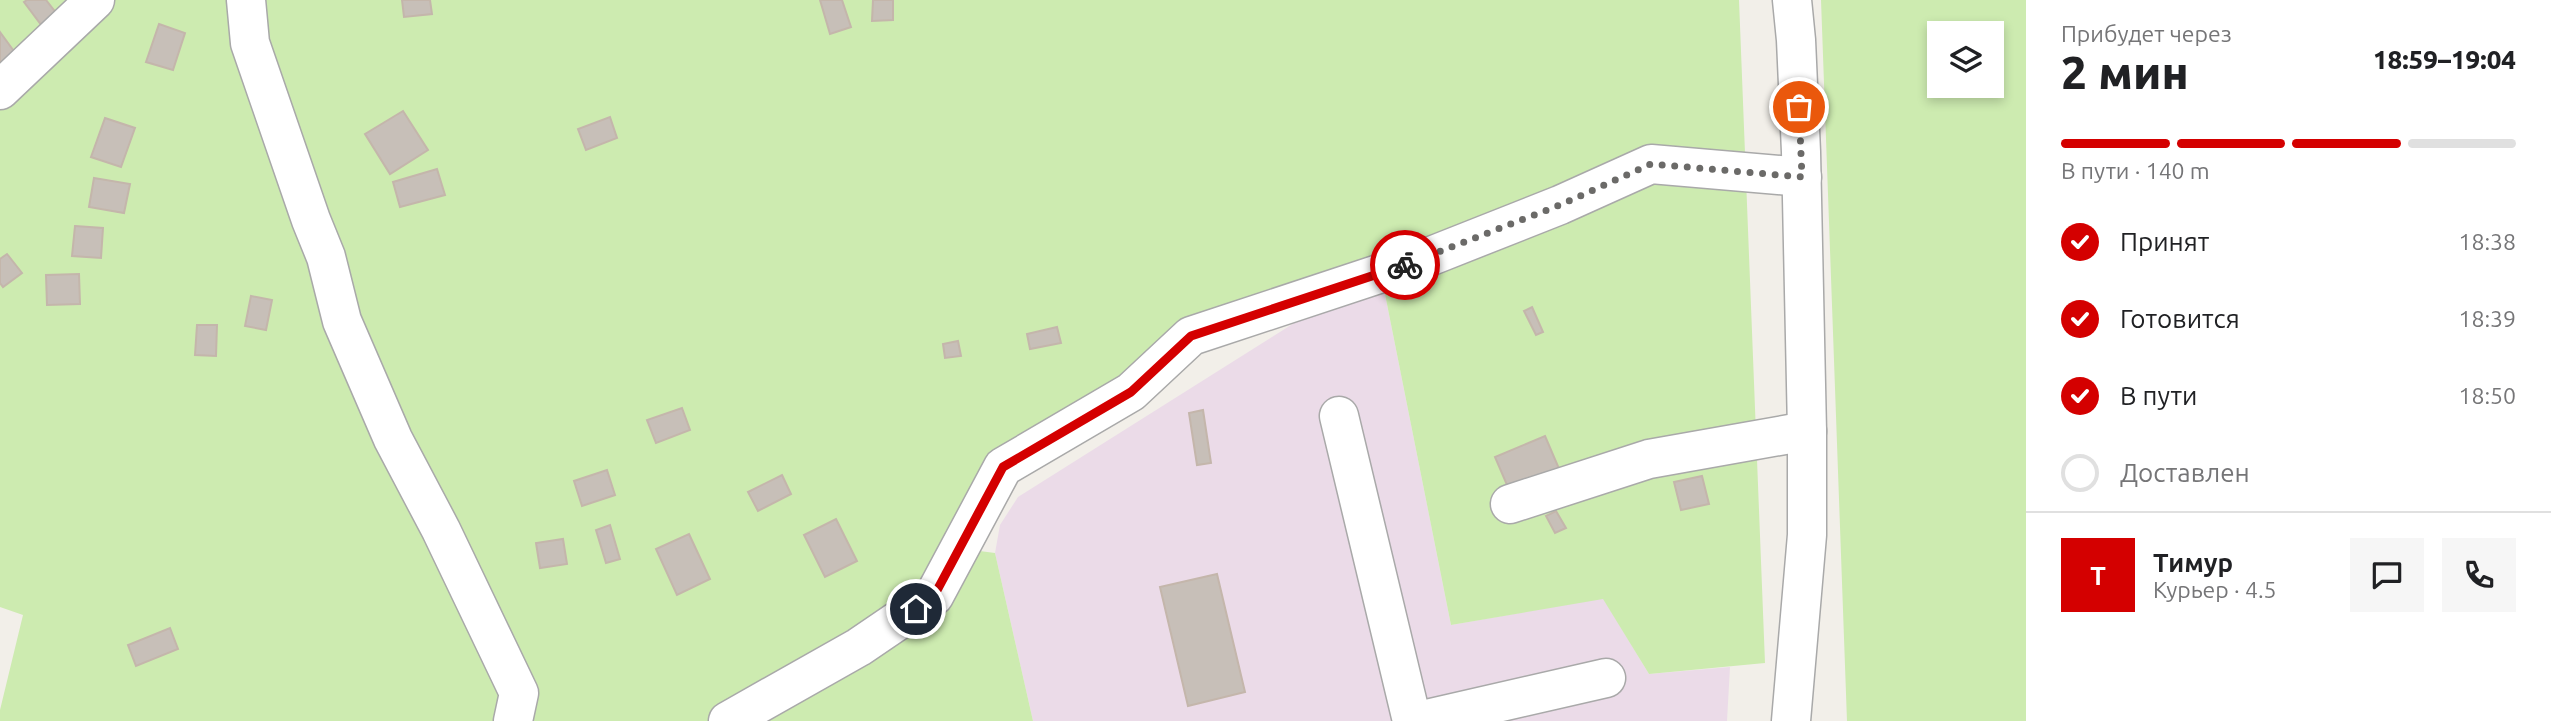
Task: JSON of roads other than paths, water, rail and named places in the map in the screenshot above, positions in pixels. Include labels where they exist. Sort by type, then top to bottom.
[{"type":"street","points":[[0,90],[95,0]]},
{"type":"street","points":[[246,0],[250,43],[326,257],[342,321],[393,439],[441,530],[519,692],[513,721]]},
{"type":"street","points":[[1791,0],[1796,40],[1802,177],[1807,431],[1807,535],[1791,721]]},
{"type":"street","points":[[728,721],[859,647],[934,596],[1003,467],[1131,392],[1191,336],[1421,260],[1560,205],[1651,164],[1802,177]]},
{"type":"street","points":[[1339,416],[1412,721]]},
{"type":"street","points":[[1510,504],[1649,459],[1807,431]]},
{"type":"street","points":[[1418,721],[1606,678]]}]
